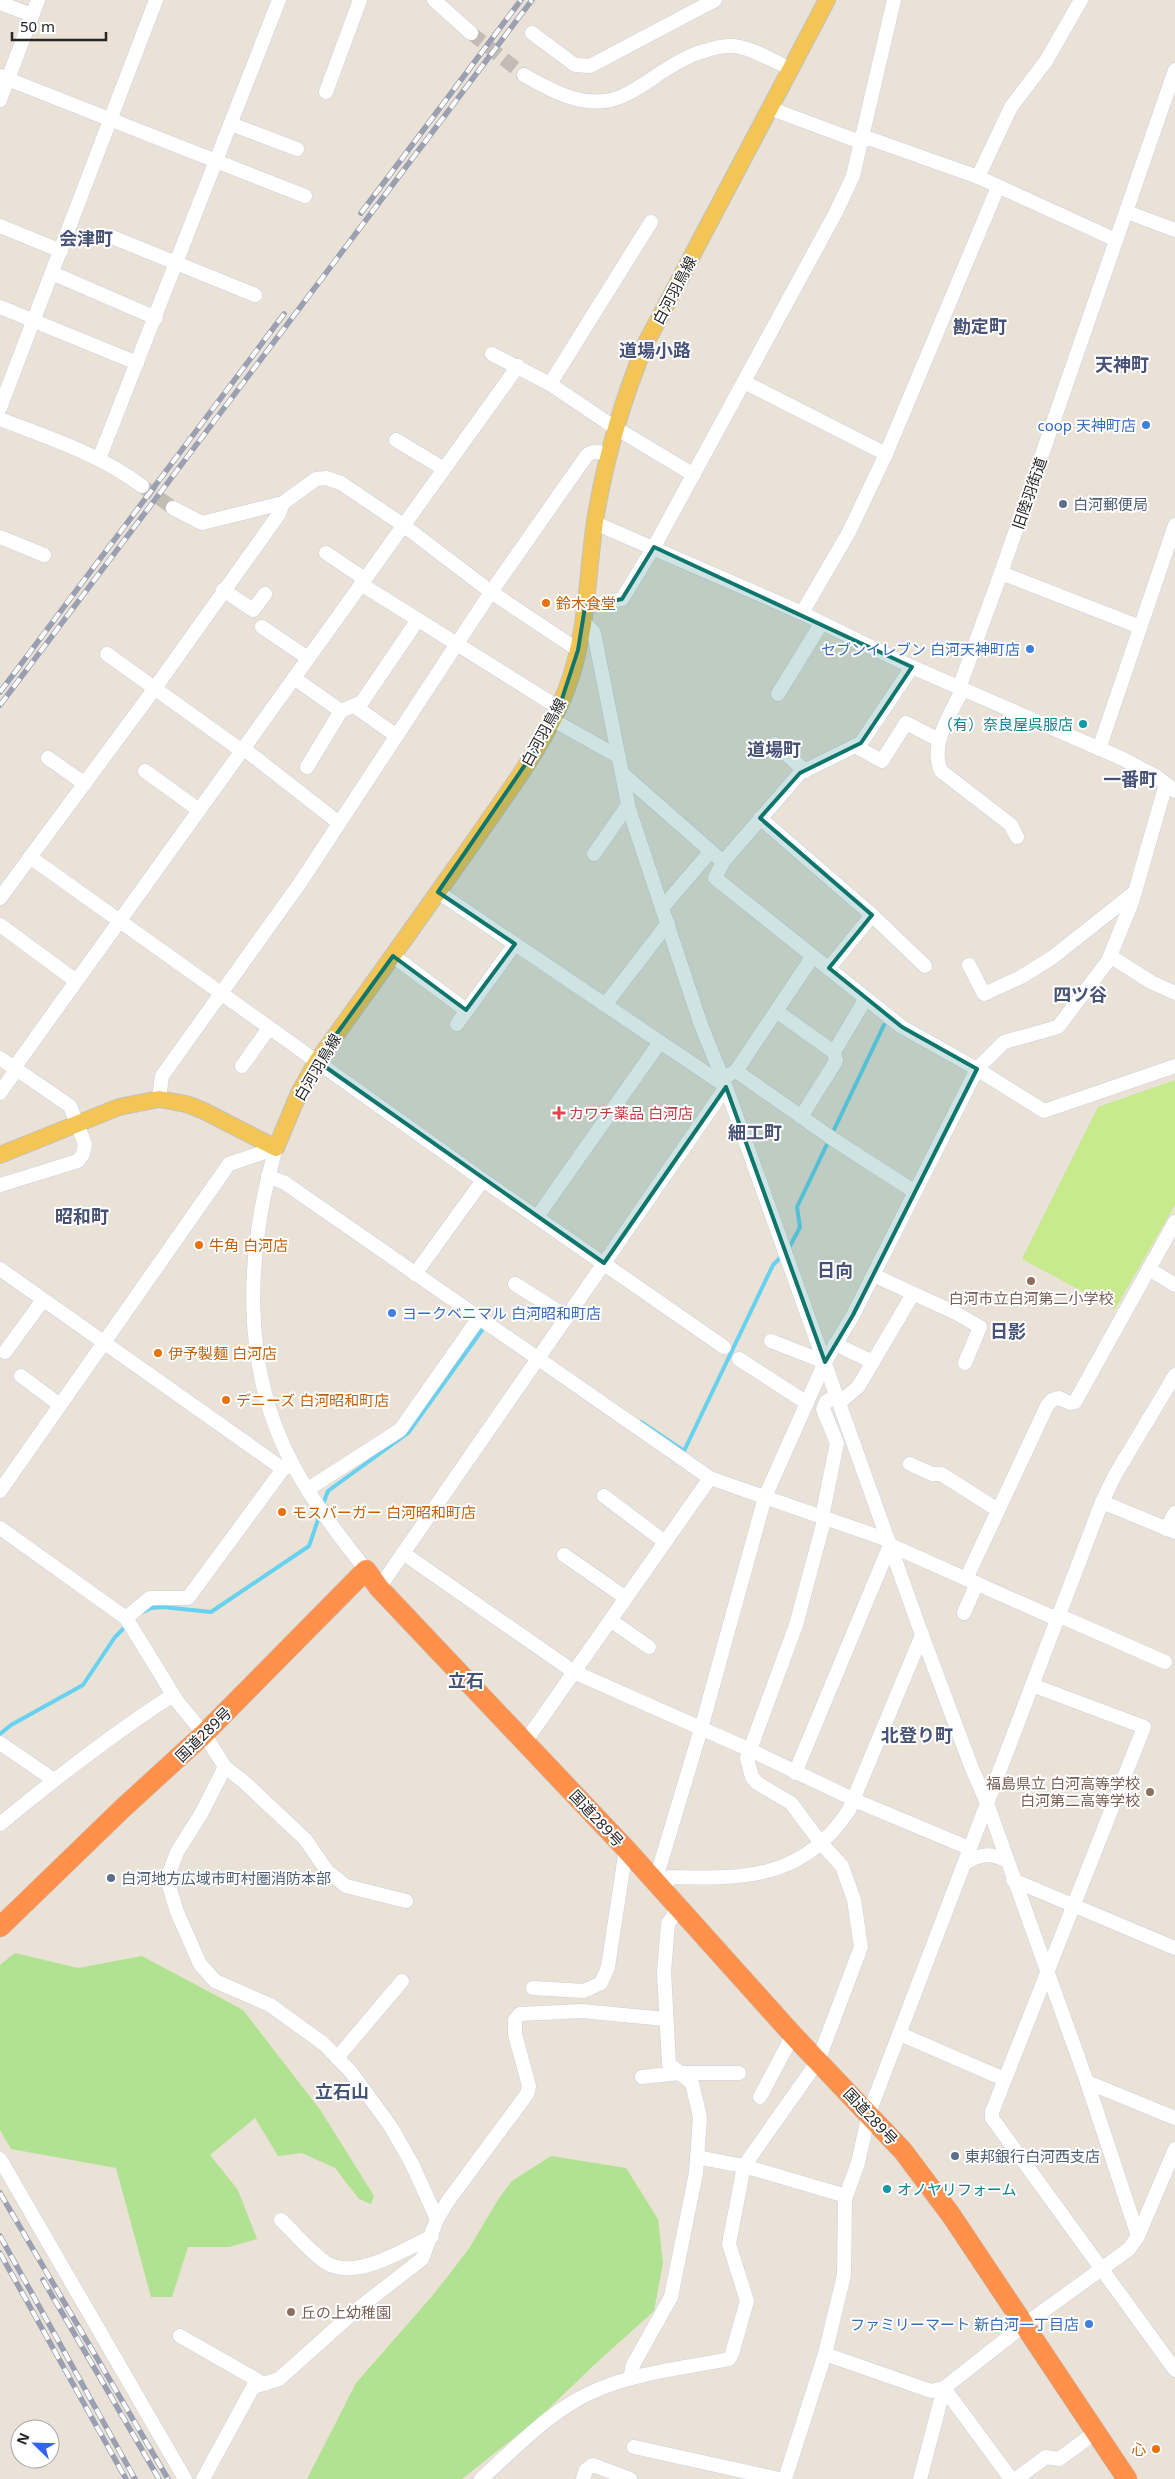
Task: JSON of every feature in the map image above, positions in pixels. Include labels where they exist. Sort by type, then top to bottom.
[{"type":"highway","name":"国道289号","points":[[0,1927],[123,1808],[204,1734],[366,1570],[379,1588],[626,1849],[793,2035],[903,2151],[951,2215],[1127,2479]]},
{"type":"main road","name":"白河羽鳥線","points":[[276,1148],[299,1093],[317,1061],[438,892],[535,751],[556,714],[578,650],[595,523],[614,428],[646,343],[789,68],[827,0]]},
{"type":"main road","points":[[0,1155],[132,1103],[159,1100],[172,1101],[202,1110],[276,1148]]},
{"type":"street","points":[[0,100],[4,78],[38,0]]},
{"type":"street","points":[[0,408],[156,0]]},
{"type":"street","points":[[99,459],[218,161],[279,0]]},
{"type":"street","points":[[326,92],[360,0]]},
{"type":"street","points":[[434,0],[471,34]]},
{"type":"street","points":[[532,33],[575,64],[590,66],[715,0]]},
{"type":"street","points":[[894,0],[853,176],[836,212],[694,475],[654,547],[622,599],[584,615],[594,633],[624,775],[628,805],[701,1025],[724,1083],[825,1362],[922,1636],[987,1803],[1013,1880],[1087,2082],[1138,2236]]},
{"type":"street","points":[[978,177],[1011,107],[1046,61],[1081,0]]},
{"type":"street","points":[[0,3],[32,16]]},
{"type":"street","points":[[524,75],[550,90],[579,101],[600,101],[625,95],[684,58],[719,47],[742,48],[789,68]]},
{"type":"street","name":"旧陸羽街道","points":[[939,740],[961,689],[1175,70]]},
{"type":"street","points":[[4,78],[305,196]]},
{"type":"street","points":[[769,108],[862,140],[871,138],[978,177],[1116,240]]},
{"type":"street","points":[[231,124],[297,149]]},
{"type":"street","points":[[802,613],[849,532],[886,454],[998,187]]},
{"type":"street","points":[[1127,212],[1175,230]]},
{"type":"street","points":[[550,384],[651,222]]},
{"type":"street","points":[[0,226],[60,251]]},
{"type":"street","points":[[112,237],[255,295]]},
{"type":"street","points":[[52,273],[156,318]]},
{"type":"street","points":[[0,307],[34,319],[137,363]]},
{"type":"street","points":[[492,354],[550,384],[614,428],[694,475]]},
{"type":"street","points":[[0,1093],[76,981],[518,366]]},
{"type":"street","points":[[744,382],[886,454]]},
{"type":"street","points":[[0,419],[99,459],[122,471],[142,486]]},
{"type":"street","points":[[396,440],[444,469]]},
{"type":"street","points":[[159,1100],[162,1076],[300,883],[491,592],[586,456],[593,452],[608,453]]},
{"type":"street","points":[[173,508],[202,523],[282,503],[316,479],[326,478],[341,483],[403,525],[491,592],[578,650]]},
{"type":"street","points":[[0,898],[155,688],[279,514],[282,503]]},
{"type":"street","points":[[595,523],[654,547],[802,613],[912,668],[1099,749],[1171,787],[1135,892],[1110,956],[1058,1026],[1004,1042],[977,1069],[854,1315],[825,1362],[766,1497],[659,1886]]},
{"type":"street","points":[[1099,749],[1174,529]]},
{"type":"street","points":[[0,537],[44,555]]},
{"type":"street","points":[[326,553],[417,621],[458,644],[619,757]]},
{"type":"street","points":[[1001,574],[1140,627]]},
{"type":"street","points":[[223,590],[253,610],[265,594]]},
{"type":"street","points":[[307,767],[347,709],[362,702],[417,621]]},
{"type":"street","points":[[778,694],[821,624]]},
{"type":"street","points":[[262,628],[308,658]]},
{"type":"street","points":[[107,654],[242,749],[339,823]]},
{"type":"street","points":[[912,668],[861,743],[805,771],[780,794],[723,862],[715,878],[902,1027],[977,1069],[1044,1111],[1175,1066]]},
{"type":"street","points":[[294,678],[397,736]]},
{"type":"street","points":[[855,746],[882,760],[906,723],[939,740],[936,752],[937,763],[941,771],[1010,825],[1017,838]]},
{"type":"street","points":[[775,744],[805,771]]},
{"type":"street","points":[[48,758],[84,784]]},
{"type":"street","points":[[145,771],[199,810]]},
{"type":"street","points":[[624,775],[723,862]]},
{"type":"street","points":[[594,854],[628,805]]},
{"type":"street","points":[[760,818],[872,914],[925,966]]},
{"type":"street","points":[[662,908],[710,852]]},
{"type":"street","points":[[30,857],[483,1180],[724,1347]]},
{"type":"street","points":[[0,874],[12,882]]},
{"type":"street","points":[[438,892],[718,1081],[724,1083]]},
{"type":"street","points":[[969,965],[984,994],[1021,977],[1053,957],[1135,892]]},
{"type":"street","points":[[828,968],[872,914]]},
{"type":"street","points":[[605,1005],[668,923]]},
{"type":"street","points":[[0,924],[76,981]]},
{"type":"street","points":[[457,1024],[515,944]]},
{"type":"street","points":[[393,956],[466,1010]]},
{"type":"street","points":[[379,1588],[604,1263],[724,1083],[736,1071],[813,956]]},
{"type":"street","points":[[1110,956],[1151,982],[1175,993]]},
{"type":"street","points":[[834,1052],[866,998]]},
{"type":"street","points":[[776,1011],[834,1052],[836,1061],[801,1117]]},
{"type":"street","points":[[242,1066],[269,1028]]},
{"type":"street","points":[[537,1217],[660,1042]]},
{"type":"street","points":[[0,1058],[70,1106],[85,1144],[83,1154],[78,1161],[0,1186]]},
{"type":"street","points":[[736,1071],[830,1137],[915,1192]]},
{"type":"street","points":[[276,1148],[268,1176],[254,1251],[253,1322],[257,1358],[265,1393],[288,1467]]},
{"type":"street","points":[[0,1491],[229,1164],[276,1148]]},
{"type":"street","points":[[268,1176],[285,1183],[537,1360],[710,1478],[889,1542],[1050,1616],[1060,1616],[1164,1662]]},
{"type":"street","points":[[415,1274],[483,1180]]},
{"type":"street","points":[[964,1613],[972,1581],[998,1510],[1047,1406],[1052,1400],[1059,1398],[1070,1403],[1075,1402],[1175,1222]]},
{"type":"street","points":[[0,1269],[104,1343],[288,1467],[308,1489],[334,1529],[366,1570]]},
{"type":"street","points":[[1149,1269],[1175,1285]]},
{"type":"street","points":[[873,1275],[956,1313],[980,1327],[965,1362]]},
{"type":"street","points":[[514,1284],[567,1317]]},
{"type":"street","points":[[481,2479],[545,2420],[597,2389],[630,2378],[729,2359],[732,2354],[747,2301],[729,2244],[744,2166],[818,2061],[861,1947],[854,1900],[846,1874],[838,1860],[821,1844],[790,1803],[766,1790],[752,1777],[747,1758],[748,1749],[796,1625],[823,1517],[837,1443],[823,1409],[826,1402],[838,1399],[858,1387],[913,1294]]},
{"type":"street","points":[[5,1352],[44,1300]]},
{"type":"street","points":[[308,1489],[400,1430],[478,1318]]},
{"type":"street","points":[[771,1341],[825,1362]]},
{"type":"street","points":[[835,1344],[873,1362]]},
{"type":"street","points":[[739,1359],[807,1402]]},
{"type":"street","points":[[785,2479],[825,2354],[844,2274],[846,2196],[858,2163],[869,2113],[1102,1502],[1115,1475],[1175,1375]]},
{"type":"street","points":[[21,1376],[60,1405]]},
{"type":"street","points":[[910,1464],[932,1474],[941,1474],[998,1510]]},
{"type":"street","points":[[126,1618],[150,1598],[188,1598],[288,1467]]},
{"type":"street","points":[[525,1742],[710,1478]]},
{"type":"street","points":[[604,1496],[665,1542]]},
{"type":"street","points":[[1102,1502],[1171,1531],[1175,1512]]},
{"type":"street","points":[[0,1528],[126,1618],[173,1695],[204,1734],[225,1767],[243,1781],[304,1839],[327,1871],[346,1886],[406,1901]]},
{"type":"street","points":[[795,1772],[889,1542]]},
{"type":"street","points":[[404,1553],[574,1672],[969,1848]]},
{"type":"street","points":[[564,1555],[626,1598]]},
{"type":"street","points":[[610,1620],[649,1646]]},
{"type":"street","points":[[659,1886],[670,1876],[724,1878],[757,1874],[790,1865],[835,1832],[855,1798],[922,1636]]},
{"type":"street","points":[[1032,1685],[1144,1727],[1004,2079],[992,2112],[992,2118],[1102,2271],[1173,2363]]},
{"type":"street","points":[[0,1824],[54,1780],[134,1720],[173,1695]]},
{"type":"street","points":[[0,1743],[54,1780]]},
{"type":"street","points":[[225,1767],[201,1814],[177,1852],[167,1879],[177,1912],[200,1964],[215,1982],[270,2005],[324,2044],[351,2072],[391,2127],[412,2164],[438,2220]]},
{"type":"street","points":[[533,1988],[584,1992],[601,1983],[610,1958],[626,1849]]},
{"type":"street","points":[[964,1864],[990,1854],[1007,1861]]},
{"type":"street","points":[[1013,1880],[1175,1948]]},
{"type":"street","points":[[630,2378],[632,2365],[671,2297],[696,2173],[700,2117],[692,2083],[669,2064],[665,2019],[664,1972],[668,1924],[678,1908]]},
{"type":"street","points":[[337,2058],[402,1981]]},
{"type":"street","points":[[203,2479],[253,2387],[279,2379],[355,2311],[422,2259],[448,2201],[527,2094],[530,2086],[515,2034],[515,2020],[520,2014],[582,2011],[665,2019]]},
{"type":"street","points":[[900,2034],[1004,2079]]},
{"type":"street","points":[[760,2097],[793,2035]]},
{"type":"street","points":[[642,2077],[680,2073],[739,2073]]},
{"type":"street","points":[[1087,2082],[1175,2118]]},
{"type":"street","points":[[825,2354],[931,2391],[944,2388],[1024,2325],[1102,2271],[1129,2249],[1138,2236],[1175,2149]]},
{"type":"street","points":[[697,2157],[744,2166],[846,2196]]},
{"type":"street","points":[[0,2159],[185,2479]]},
{"type":"street","points":[[281,2220],[326,2263],[345,2268],[373,2265],[432,2236]]},
{"type":"street","points":[[180,2336],[264,2384]]},
{"type":"street","points":[[920,2479],[944,2388]]},
{"type":"street","points":[[944,2388],[1011,2479]]},
{"type":"street","points":[[1016,2479],[1046,2458],[1059,2460],[1096,2432]]},
{"type":"street","points":[[634,2447],[779,2479]]},
{"type":"street","points":[[583,2479],[586,2470],[593,2465],[630,2479]]},
{"type":"highlighted area","points":[[654,547],[912,667],[861,743],[800,773],[760,818],[872,915],[829,968],[902,1027],[977,1069],[853,1315],[825,1362],[726,1087],[604,1263],[317,1061],[393,956],[466,1010],[515,944],[438,892],[540,743],[559,708],[578,650],[585,607],[622,599]]},
{"type":"green space","points":[[1175,1080],[1175,1205],[1115,1309],[1022,1259],[1098,1107]]},
{"type":"green space","points":[[15,1953],[78,1968],[142,1956],[243,2010],[321,2111],[374,2196],[371,2204],[359,2199],[335,2168],[302,2153],[278,2156],[255,2118],[210,2155],[238,2190],[257,2239],[229,2247],[188,2247],[172,2297],[151,2297],[116,2168],[11,2149],[0,2130],[0,1965]]},
{"type":"green space","points":[[551,2156],[626,2168],[658,2219],[663,2263],[654,2311],[538,2419],[462,2479],[307,2479],[356,2383],[433,2295],[468,2250],[499,2198],[512,2181]]},
{"type":"waterway","points":[[832,1134],[884,1025]]},
{"type":"waterway","points":[[788,1250],[800,1227],[797,1207],[829,1140]]},
{"type":"waterway","points":[[641,1422],[684,1451],[773,1265],[783,1255]]},
{"type":"waterway","points":[[322,1507],[328,1491],[408,1433],[485,1326]]},
{"type":"waterway","points":[[141,1613],[151,1608],[163,1607],[211,1612],[309,1546],[320,1514]]},
{"type":"waterway","points":[[0,1734],[11,1725],[83,1685],[115,1637],[126,1626]]},
{"type":"tunnel","points":[[471,33],[524,75]]},
{"type":"tunnel","points":[[142,486],[173,508]]},
{"type":"railway","points":[[361,213],[521,0]]},
{"type":"railway","points":[[0,705],[532,0]]},
{"type":"railway","points":[[0,692],[284,314]]},
{"type":"railway","points":[[0,2193],[168,2479]]},
{"type":"railway","points":[[0,2236],[135,2479]]},
{"type":"railway","points":[[0,2253],[126,2479]]},
{"type":"railway","points":[[43,2280],[159,2479]]},
{"type":"place","name":"coop 天神町店","points":[[1146,425]]},
{"type":"place","name":"白河郵便局","points":[[1063,504]]},
{"type":"place","name":"鈴木食堂","points":[[546,603]]},
{"type":"place","name":"セブンイレブン 白河天神町店","points":[[1030,649]]},
{"type":"place","name":"（有）奈良屋呉服店","points":[[1083,724]]},
{"type":"place","name":"カワチ薬品 白河店","points":[[559,1113]]},
{"type":"place","name":"牛角 白河店","points":[[199,1245]]},
{"type":"place","name":"白河市立白河第二小学校","points":[[1031,1281]]},
{"type":"place","name":"ヨークベニマル 白河昭和町店","points":[[392,1313]]},
{"type":"place","name":"伊予製麺 白河店","points":[[158,1353]]},
{"type":"place","name":"デニーズ 白河昭和町店","points":[[226,1400]]},
{"type":"place","name":"モスバーガー 白河昭和町店","points":[[282,1512]]},
{"type":"place","name":"福島県立 白河高等学校 白河第二高等学校","points":[[1150,1792]]},
{"type":"place","name":"白河地方広域市町村圏消防本部","points":[[111,1878]]},
{"type":"place","name":"東邦銀行白河西支店","points":[[955,2156]]},
{"type":"place","name":"オノヤリフォーム","points":[[887,2189]]},
{"type":"place","name":"丘の上幼稚園","points":[[291,2312]]},
{"type":"place","name":"ファミリーマート 新白河一丁目店","points":[[1089,2324]]},
{"type":"place","name":"心","points":[[1156,2449]]},
{"type":"district","name":"会津町","points":[[86,238]]},
{"type":"district","name":"勘定町","points":[[980,326]]},
{"type":"district","name":"道場小路","points":[[655,350]]},
{"type":"district","name":"天神町","points":[[1122,364]]},
{"type":"district","name":"道場町","points":[[774,749]]},
{"type":"district","name":"一番町","points":[[1130,779]]},
{"type":"district","name":"四ツ谷","points":[[1080,994]]},
{"type":"district","name":"細工町","points":[[755,1132]]},
{"type":"district","name":"昭和町","points":[[82,1216]]},
{"type":"district","name":"日向","points":[[835,1270]]},
{"type":"district","name":"日影","points":[[1008,1331]]},
{"type":"district","name":"立石","points":[[466,1680]]},
{"type":"district","name":"北登り町","points":[[917,1735]]},
{"type":"district","name":"立石山","points":[[342,2091]]}]
